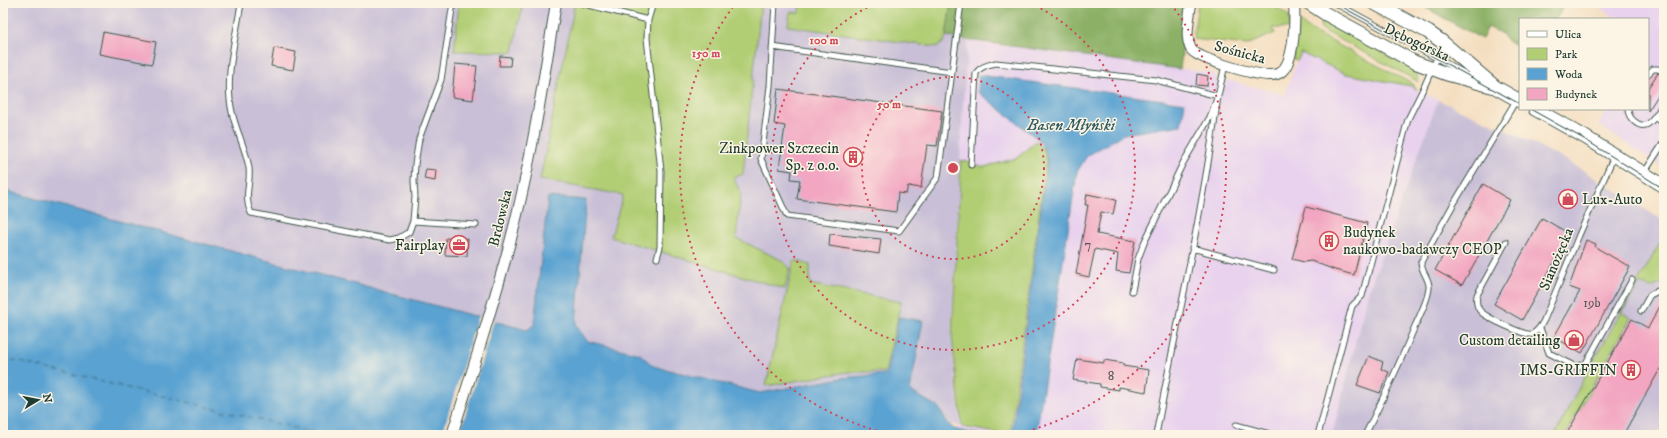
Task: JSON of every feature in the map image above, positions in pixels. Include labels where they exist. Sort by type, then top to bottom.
[{"type":"street","name":"Brdowska","points":[[452,435],[494,298],[526,176],[537,121],[556,3]]},
{"type":"street","name":"Sośnicka","points":[[1191,3],[1188,32],[1190,48],[1198,55],[1225,65],[1262,75],[1272,76],[1282,72],[1290,61],[1294,3]]},
{"type":"street","name":"Dębogórska","points":[[1309,3],[1326,14],[1408,58],[1435,64],[1490,86],[1519,100]]},
{"type":"street","name":"Dębogórska","points":[[1374,3],[1428,32],[1443,43],[1490,86]]},
{"type":"street","points":[[1537,110],[1664,186]]},
{"type":"lane","points":[[241,3],[231,66],[229,90],[232,112],[249,169],[249,181],[246,195],[247,205],[251,213],[390,240],[399,238],[409,232],[413,221],[415,197],[414,164],[419,139],[441,80],[453,3]]},
{"type":"lane","points":[[581,3],[648,20]]},
{"type":"lane","points":[[653,3],[648,20],[648,38],[661,171],[660,247],[657,258]]},
{"type":"lane","points":[[775,3],[770,86],[761,159],[787,216],[899,231],[938,177],[961,3]]},
{"type":"lane","points":[[1335,3],[1435,64]]},
{"type":"lane","points":[[1318,435],[1352,306],[1362,296],[1408,119],[1435,64],[1443,43]]},
{"type":"lane","points":[[772,47],[952,72]]},
{"type":"lane","points":[[971,165],[976,73],[979,69],[987,65],[996,63],[1156,80],[1218,96]]},
{"type":"lane","points":[[1156,435],[1225,65]]},
{"type":"lane","points":[[1649,73],[1653,70],[1658,69],[1664,72]]},
{"type":"lane","points":[[1132,291],[1138,259],[1147,237],[1183,163],[1205,127],[1218,96]]},
{"type":"lane","points":[[1365,435],[1395,375],[1424,304],[1429,288],[1428,280],[1421,269],[1421,262],[1453,205],[1519,100]]},
{"type":"lane","points":[[1628,110],[1629,117],[1636,123],[1643,125],[1648,124],[1664,102]]},
{"type":"lane","points":[[1654,117],[1664,124]]},
{"type":"lane","points":[[1644,173],[1664,142]]},
{"type":"lane","name":"Sianożęcka","points":[[1540,328],[1614,155]]},
{"type":"lane","points":[[413,221],[476,225]]},
{"type":"lane","points":[[1506,242],[1477,295],[1476,303],[1481,312],[1519,333],[1527,335],[1540,328],[1549,353],[1577,367],[1586,363],[1632,280]]},
{"type":"lane","points":[[1192,248],[1274,270]]},
{"type":"lane","points":[[1641,311],[1650,295],[1664,288]]},
{"type":"lane","points":[[1236,425],[1273,435]]},
{"type":"shaded area","points":[[3,3],[951,3],[946,37],[968,41],[963,103],[951,336],[960,426],[931,419],[759,404],[3,247]]},
{"type":"shaded area","points":[[1592,3],[1664,3],[1664,168],[1598,125],[1606,110],[1649,110],[1649,18],[1616,18]]},
{"type":"shaded area","points":[[968,41],[1214,73],[1215,77],[1285,95],[1300,52],[1346,74],[1411,86],[1438,100],[1368,293],[1332,435],[981,435],[954,429],[960,426],[951,336],[963,103]]},
{"type":"shaded area","points":[[1438,100],[1500,127],[1566,160],[1664,221],[1664,435],[1332,435],[1368,293]]},
{"type":"green space","points":[[459,3],[523,3],[513,52],[454,51]]},
{"type":"green space","points":[[575,3],[761,3],[743,174],[733,178],[741,193],[736,238],[781,260],[790,268],[785,289],[611,237],[623,195],[540,180]]},
{"type":"green space","points":[[800,3],[951,3],[946,37],[943,43],[936,47],[788,26],[790,12],[799,13]]},
{"type":"green space","points":[[951,3],[1188,3],[1180,69],[946,37]]},
{"type":"green space","points":[[1198,3],[1270,3],[1289,16],[1290,28],[1273,28],[1275,33],[1247,45],[1193,39]]},
{"type":"green space","points":[[1417,3],[1566,3],[1557,18],[1519,18],[1519,46],[1509,42],[1503,37],[1504,35],[1488,27],[1482,39]]},
{"type":"green space","points":[[1323,19],[1411,68],[1417,75],[1419,82],[1326,32],[1320,25]]},
{"type":"green space","points":[[1298,21],[1314,32],[1411,83],[1417,89],[1411,86],[1346,74],[1301,53],[1298,60],[1293,59]]},
{"type":"green space","points":[[1036,141],[1044,150],[1046,160],[1010,435],[962,427],[952,337],[961,160],[984,167],[1017,158]]},
{"type":"green space","points":[[1664,236],[1664,282],[1651,288],[1639,284],[1622,313],[1631,318],[1565,435],[1555,435],[1585,376]]},
{"type":"green space","points":[[794,260],[810,265],[810,284],[901,302],[885,372],[847,372],[766,386]]},
{"type":"water","name":"Basen Młyński","points":[[979,75],[1185,103],[1181,125],[1124,134],[1087,156],[1077,172],[1036,435],[1012,435],[1047,161],[1045,150],[1039,140],[978,92]]},
{"type":"water","points":[[3,190],[527,330],[534,325],[548,197],[586,200],[576,325],[587,341],[640,354],[653,366],[760,393],[843,378],[886,374],[899,317],[923,321],[910,391],[938,407],[947,422],[954,429],[981,435],[3,435]]},
{"type":"pier","points":[[478,316],[494,320],[459,435],[442,435]]},
{"type":"building","points":[[103,32],[156,42],[152,64],[99,54]]},
{"type":"building","points":[[274,48],[296,52],[293,70],[271,66]]},
{"type":"building","points":[[500,56],[511,57],[510,66],[499,66]]},
{"type":"building","points":[[455,64],[477,66],[473,100],[452,97]]},
{"type":"building","points":[[1658,73],[1664,76],[1664,86],[1649,109],[1649,86]]},
{"type":"building","points":[[1197,74],[1208,76],[1207,86],[1196,85]]},
{"type":"building","name":"Zinkpower Szczecin Sp. z o.o.","points":[[778,89],[942,111],[937,146],[927,145],[921,188],[908,186],[906,194],[898,193],[896,212],[797,199],[800,180],[791,179],[792,171],[779,169],[785,126],[774,124]]},
{"type":"building","points":[[426,169],[436,170],[435,181],[424,179]]},
{"type":"building","points":[[1483,184],[1510,200],[1462,285],[1435,270]]},
{"type":"building","points":[[1087,194],[1116,200],[1113,214],[1101,212],[1097,234],[1135,241],[1129,273],[1116,271],[1118,254],[1095,249],[1089,277],[1076,274],[1088,205],[1085,205]]},
{"type":"building","name":"Budynek naukowo-badawczy CEOP","points":[[1306,207],[1367,223],[1354,275],[1311,261],[1304,262],[1292,259]]},
{"type":"building","points":[[1542,218],[1570,234],[1522,320],[1494,304]]},
{"type":"building","points":[[830,234],[881,239],[879,254],[829,246]]},
{"type":"building","points":[[446,238],[468,239],[467,256],[445,255]]},
{"type":"building","points":[[1586,240],[1596,244],[1595,247],[1630,267],[1582,353],[1554,337],[1580,291],[1569,287]]},
{"type":"building","name":"IMS-GRIFFIN","points":[[1664,299],[1664,371],[1660,369],[1623,435],[1566,435],[1632,319],[1648,328]]},
{"type":"building","points":[[1369,356],[1383,362],[1381,369],[1389,372],[1380,393],[1357,385]]},
{"type":"building","points":[[1077,359],[1104,363],[1104,360],[1123,363],[1123,366],[1149,370],[1146,392],[1119,387],[1119,390],[1100,387],[1100,384],[1073,380]]},
{"type":"ferry route","points":[[3,358],[325,435]]},
{"type":"tram line","points":[[1335,3],[1519,103]]},
{"type":"tram line","points":[[1532,110],[1584,139],[1664,189]]},
{"type":"place","name":"Zinkpower Szczecin Sp. z o.o.","points":[[853,157]]},
{"type":"place","name":"Lux-Auto","points":[[1568,199]]},
{"type":"place","name":"Budynek naukowo-badawczy CEOP","points":[[1329,241]]},
{"type":"place","name":"Fairplay","points":[[459,245]]},
{"type":"place","name":"Custom detailing","points":[[1574,340]]},
{"type":"place","name":"IMS-GRIFFIN","points":[[1631,370]]}]
